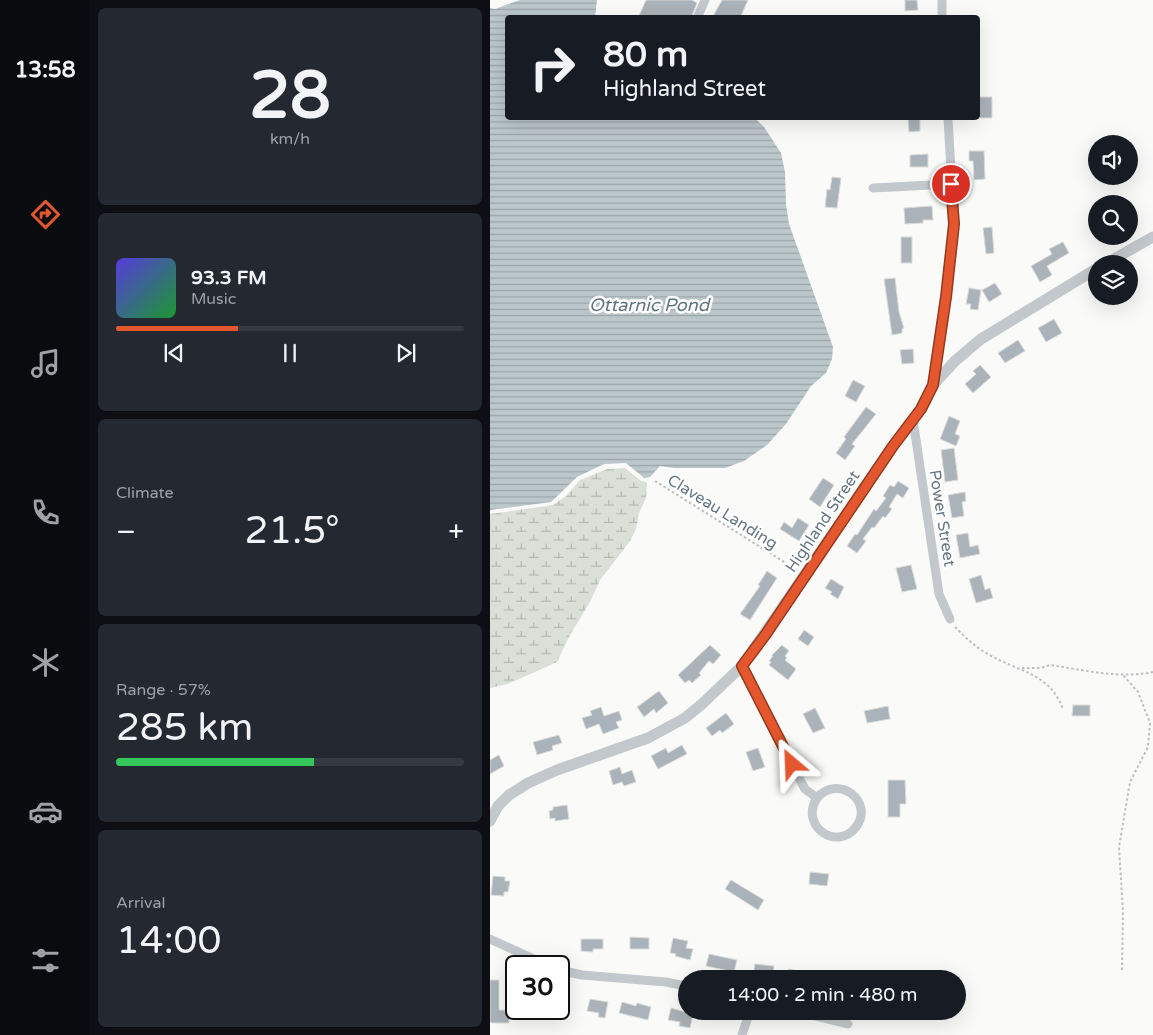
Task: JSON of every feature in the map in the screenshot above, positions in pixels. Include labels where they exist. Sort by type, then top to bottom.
[{"type":"street","points":[[698,15],[705,0]]},
{"type":"street","points":[[942,0],[942,15]]},
{"type":"street","points":[[933,385],[946,297],[954,224],[948,120]]},
{"type":"street","points":[[873,188],[951,184]]},
{"type":"street","points":[[1121,255],[1153,237]]},
{"type":"street","name":"Highland Street","points":[[490,821],[498,806],[509,795],[537,778],[648,738],[667,729],[702,704],[742,666],[893,446],[913,420],[933,385],[955,361],[981,338],[1088,274]]},
{"type":"street","name":"Power Street","points":[[913,420],[939,594],[950,619]]},
{"type":"street","points":[[742,666],[805,789],[816,798]]},
{"type":"street","points":[[834,788],[850,792],[858,800],[860,807],[860,819],[857,826],[852,832],[841,836],[834,837],[823,833],[812,817],[812,807],[816,798],[826,790],[834,788]]},
{"type":"street","points":[[490,939],[525,955]]},
{"type":"street","points":[[570,972],[678,984]]},
{"type":"street","points":[[742,1035],[747,1020]]},
{"type":"street","points":[[832,1020],[848,1024]]},
{"type":"path","name":"Claveau Landing","points":[[655,481],[805,575]]},
{"type":"path","points":[[950,619],[964,637],[987,654],[1048,683],[1059,696],[1063,709]]},
{"type":"path","points":[[1019,668],[1040,668],[1050,665],[1137,675],[1153,672]]},
{"type":"path","points":[[1122,970],[1123,912],[1120,847],[1130,782],[1148,746],[1150,722],[1138,692],[1123,674]]},
{"type":"green space","points":[[625,468],[641,481],[647,482],[646,498],[639,513],[636,529],[630,541],[600,580],[557,662],[508,684],[490,688],[490,514],[553,505],[566,496],[580,480],[607,469]]},
{"type":"water","name":"Ottarnic Pond","points":[[520,0],[597,0],[595,15],[505,15],[505,120],[757,120],[764,127],[781,153],[785,172],[786,205],[789,224],[833,347],[832,359],[826,373],[811,386],[786,424],[767,445],[744,461],[725,468],[674,468],[660,466],[650,477],[644,478],[626,463],[604,464],[577,477],[551,502],[490,510],[490,8],[495,9]]},
{"type":"building","points":[[646,0],[692,0],[697,3],[692,15],[639,15]]},
{"type":"building","points":[[722,0],[748,0],[741,15],[714,15]]},
{"type":"building","points":[[905,0],[917,0],[918,10],[905,11]]},
{"type":"building","points":[[980,97],[992,97],[992,118],[980,118]]},
{"type":"building","points":[[908,120],[920,120],[920,131],[909,132]]},
{"type":"building","points":[[969,151],[984,151],[985,179],[974,180],[973,161],[969,161]]},
{"type":"building","points":[[928,154],[928,167],[910,167],[910,155]]},
{"type":"building","points":[[832,177],[841,178],[837,208],[825,207],[827,189],[830,190]]},
{"type":"building","points":[[932,206],[933,220],[923,220],[923,223],[905,224],[904,208]]},
{"type":"building","points":[[992,227],[994,253],[986,254],[983,228]]},
{"type":"building","points":[[901,237],[912,237],[912,263],[901,263]]},
{"type":"building","points":[[1063,242],[1069,253],[1047,266],[1052,275],[1040,282],[1031,266],[1052,254],[1049,249]]},
{"type":"building","points":[[895,278],[899,312],[904,328],[902,333],[892,335],[884,279]]},
{"type":"building","points":[[995,283],[1002,294],[989,302],[982,290]]},
{"type":"building","points":[[969,288],[981,290],[978,310],[970,309],[971,304],[966,304]]},
{"type":"building","points":[[1054,319],[1062,333],[1046,342],[1038,328]]},
{"type":"building","points":[[1018,340],[1025,351],[1005,363],[998,353]]},
{"type":"building","points":[[913,349],[914,363],[902,364],[900,350]]},
{"type":"building","points":[[980,365],[991,377],[973,393],[965,384],[976,374],[973,371]]},
{"type":"building","points":[[853,380],[865,386],[856,402],[845,396]]},
{"type":"building","points":[[866,407],[876,414],[852,444],[855,446],[845,460],[836,453],[846,439],[844,437]]},
{"type":"building","points":[[949,416],[960,421],[955,434],[960,436],[956,446],[940,439]]},
{"type":"building","points":[[954,448],[958,480],[945,482],[941,450]]},
{"type":"building","points":[[823,478],[834,485],[820,507],[809,499]]},
{"type":"building","points":[[898,481],[909,488],[903,498],[897,494],[889,507],[892,509],[885,518],[883,516],[874,528],[872,527],[863,539],[866,541],[857,553],[847,546],[855,534],[857,535],[874,509],[876,511],[886,498],[883,496],[890,485],[894,487]]},
{"type":"building","points":[[965,492],[966,501],[962,502],[964,516],[952,518],[948,495]]},
{"type":"building","points":[[798,518],[809,525],[799,541],[780,529],[784,522],[792,528]]},
{"type":"building","points":[[968,533],[970,547],[978,545],[980,554],[960,558],[956,535]]},
{"type":"building","points":[[911,565],[917,589],[902,592],[896,568]]},
{"type":"building","points":[[767,571],[777,578],[750,620],[740,614],[760,586],[758,585]]},
{"type":"building","points":[[981,575],[985,590],[990,588],[993,598],[976,603],[969,579]]},
{"type":"building","points":[[831,579],[844,587],[838,599],[825,588]]},
{"type":"building","points":[[804,630],[814,637],[808,646],[798,639]]},
{"type":"building","points":[[710,645],[721,655],[713,664],[709,661],[699,673],[701,675],[692,683],[689,680],[685,683],[678,675]]},
{"type":"building","points":[[782,645],[789,651],[785,656],[787,658],[785,660],[796,669],[788,680],[769,665],[771,662],[769,661],[773,656],[771,656]]},
{"type":"building","points":[[659,691],[668,703],[656,713],[654,709],[644,717],[637,707]]},
{"type":"building","points":[[1073,705],[1090,705],[1090,716],[1072,716]]},
{"type":"building","points":[[888,706],[890,719],[867,723],[864,711]]},
{"type":"building","points":[[601,707],[604,716],[619,711],[622,720],[616,722],[619,728],[603,734],[599,724],[586,729],[582,718],[592,715],[590,711]]},
{"type":"building","points":[[815,708],[825,728],[813,733],[803,714]]},
{"type":"building","points":[[726,713],[734,724],[722,733],[720,730],[712,736],[706,728]]},
{"type":"building","points":[[559,735],[562,743],[552,746],[553,750],[537,755],[533,742]]},
{"type":"building","points":[[682,745],[687,754],[658,769],[651,756],[666,748],[668,753]]},
{"type":"building","points":[[758,748],[765,767],[753,771],[746,752]]},
{"type":"building","points":[[499,755],[504,766],[490,774],[490,760]]},
{"type":"building","points":[[620,767],[622,774],[632,770],[636,782],[624,786],[622,782],[613,785],[609,771]]},
{"type":"building","points":[[888,780],[905,780],[906,804],[900,804],[900,817],[888,817]]},
{"type":"building","points":[[567,805],[569,819],[555,821],[555,818],[550,819],[549,811],[553,810],[553,807]]},
{"type":"building","points":[[810,872],[829,874],[827,886],[809,884]]},
{"type":"building","points":[[493,876],[505,877],[505,881],[510,881],[508,892],[504,892],[504,896],[491,895]]},
{"type":"building","points":[[731,880],[764,900],[758,910],[725,889]]},
{"type":"building","points":[[630,937],[649,938],[649,949],[630,949]]},
{"type":"building","points":[[673,938],[688,941],[686,948],[693,949],[690,960],[670,953]]},
{"type":"building","points":[[581,939],[603,939],[603,949],[593,949],[593,952],[581,951]]},
{"type":"building","points":[[709,954],[737,960],[734,970],[706,966]]},
{"type":"building","points":[[755,964],[774,966],[774,970],[754,970]]},
{"type":"building","points":[[490,980],[499,980],[499,1010],[505,1010],[505,1020],[509,1020],[509,1023],[490,1022]]},
{"type":"building","points":[[590,999],[608,1002],[605,1018],[598,1017],[599,1013],[587,1011]]},
{"type":"building","points":[[622,1002],[636,1006],[637,1003],[651,1007],[648,1020],[619,1013]]},
{"type":"building","points":[[671,1008],[678,1010],[678,1020],[692,1020],[690,1028],[679,1026],[680,1022],[668,1020]]},
{"type":"route","points":[[792,764],[742,666],[766,634],[893,446],[921,409],[933,385],[946,297],[954,224],[951,184]]}]
